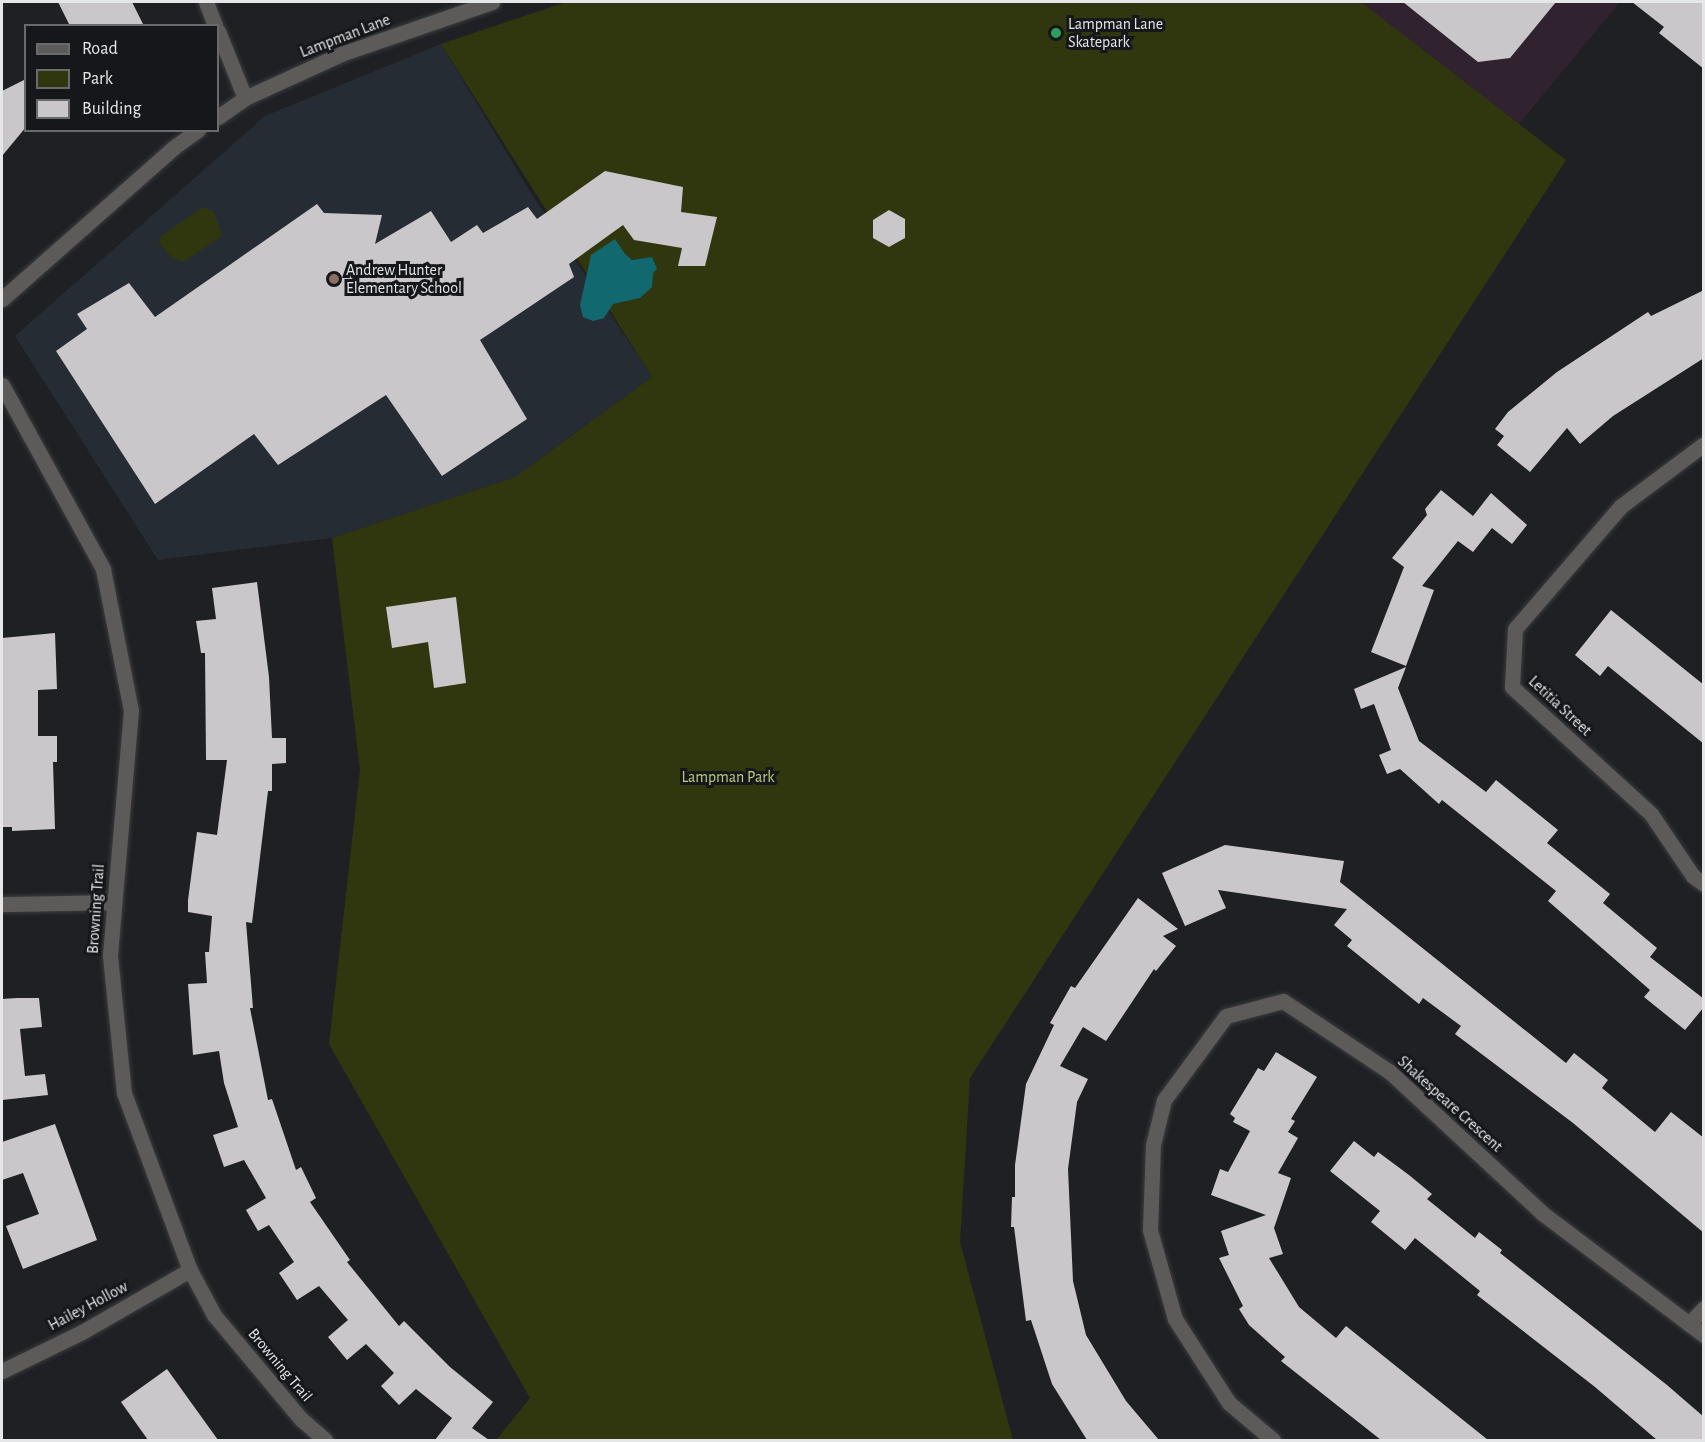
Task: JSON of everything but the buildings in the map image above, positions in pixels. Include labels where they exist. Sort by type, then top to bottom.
[{"type":"street","points":[[206,2],[214,24]]},
{"type":"street","name":"Lampman Lane","points":[[219,116],[245,98],[341,54],[492,2]]},
{"type":"street","points":[[219,33],[245,98]]},
{"type":"street","points":[[2,299],[173,148],[195,132]]},
{"type":"street","name":"Browning Trail","points":[[2,385],[103,569],[131,710],[110,956],[124,1093],[190,1270],[214,1316],[301,1419],[325,1440]]},
{"type":"street","name":"Letitia Street","points":[[1704,444],[1621,506],[1515,629],[1512,687],[1651,814],[1693,876],[1704,884]]},
{"type":"street","points":[[2,904],[114,902]]},
{"type":"street","name":"Shakespeare Crescent","points":[[1273,1440],[1229,1403],[1175,1319],[1150,1230],[1153,1145],[1164,1100],[1226,1016],[1283,1001],[1390,1072],[1542,1213],[1704,1335]]},
{"type":"street","name":"Hailey Hollow","points":[[2,1371],[82,1332],[190,1270]]},
{"type":"street","points":[[1689,1324],[1704,1308]]},
{"type":"shaded area","points":[[1360,2],[1620,2],[1518,125]]},
{"type":"shaded area","name":"Andrew Hunter Elementary School","points":[[441,44],[529,190],[652,377],[515,477],[332,538],[158,560],[15,336],[265,116]]},
{"type":"green space","name":"Lampman Park","points":[[566,2],[1361,2],[1566,160],[970,1078],[960,1242],[1013,1440],[496,1440],[530,1398],[329,1044],[360,770],[332,538],[515,477],[652,377],[441,44]]},
{"type":"green space","points":[[203,207],[214,212],[222,236],[183,262],[172,258],[159,243],[161,236]]},
{"type":"water","points":[[615,239],[632,260],[652,257],[657,269],[653,273],[652,287],[640,298],[613,304],[604,318],[593,321],[583,317],[580,305],[591,255]]},
{"type":"place","name":"Lampman Lane Skatepark","points":[[1056,33]]},
{"type":"place","name":"Andrew Hunter Elementary School","points":[[334,279]]}]
